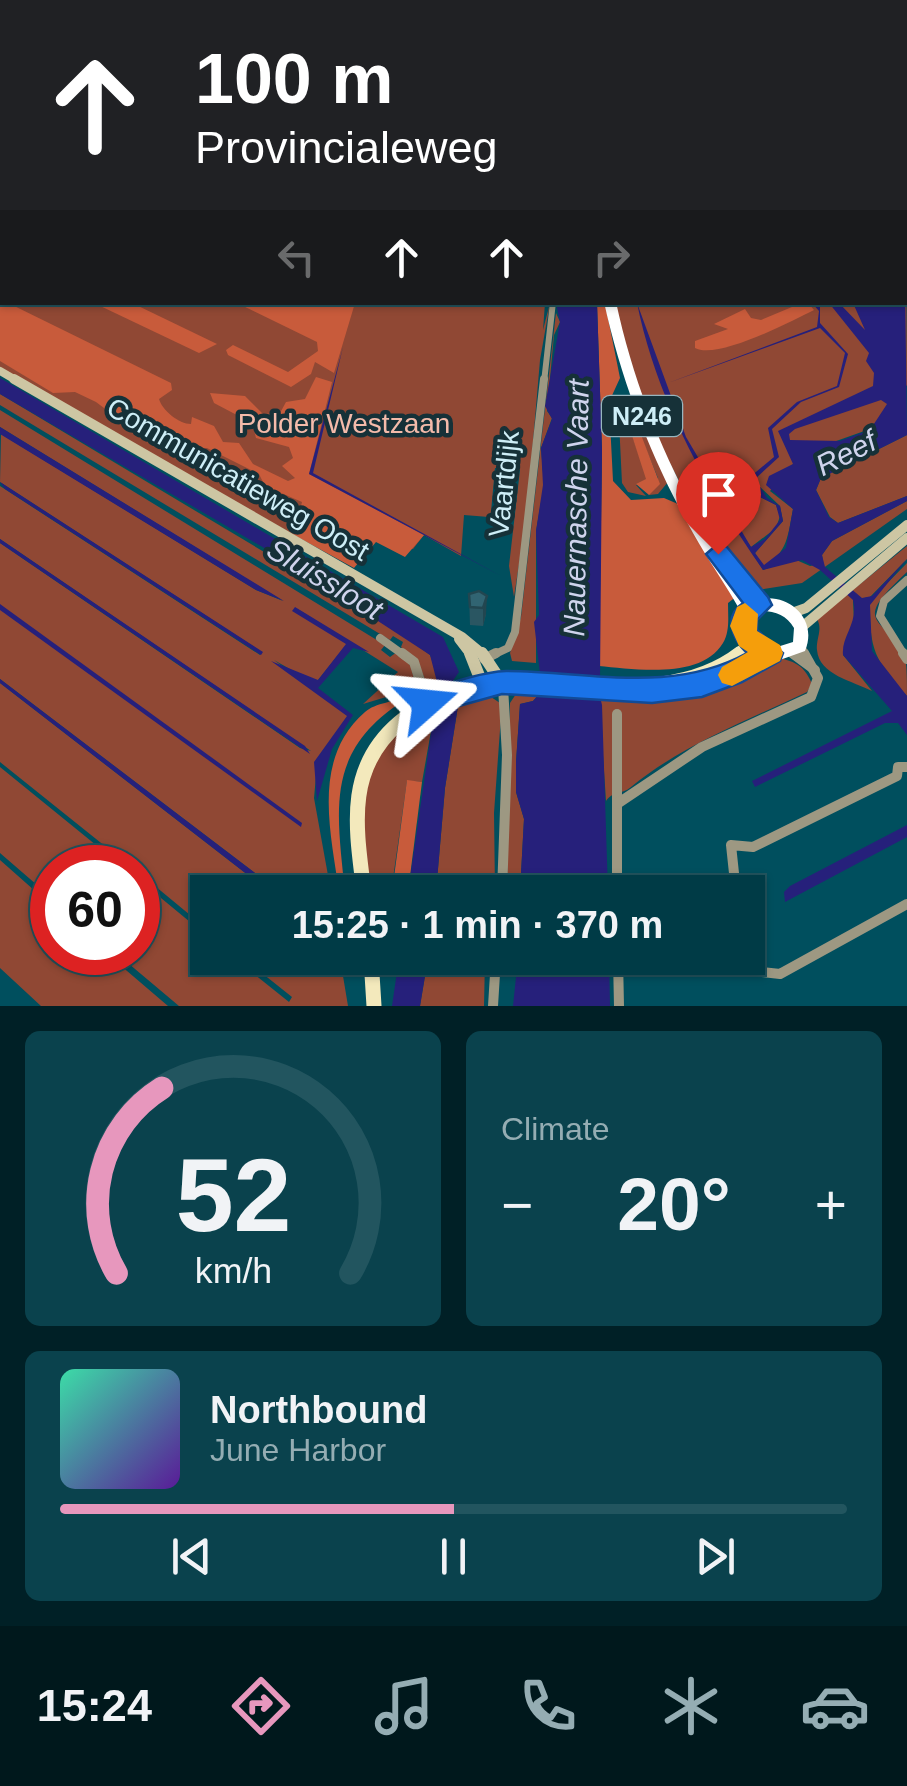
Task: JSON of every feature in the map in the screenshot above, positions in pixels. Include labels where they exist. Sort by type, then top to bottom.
[{"type":"highway","name":"N246","points":[[611,305],[627,376],[648,432],[695,520],[754,608],[743,626],[753,644]]},
{"type":"highway","points":[[753,644],[770,653],[795,649],[797,620],[780,606],[754,608]]},
{"type":"main road","points":[[606,688],[698,675],[725,665],[753,644]]},
{"type":"main road","points":[[362,875],[356,820],[364,766],[385,732],[441,698],[502,683],[652,691],[702,686],[770,653]]},
{"type":"main road","points":[[372,975],[374,1006]]},
{"type":"street","name":"Vaartdijk","points":[[482,661],[508,648],[515,632],[553,305]]},
{"type":"street","name":"Communicatieweg Oost","points":[[0,370],[451,632],[502,683]]},
{"type":"street","points":[[797,620],[806,608],[907,525]]},
{"type":"street","points":[[797,620],[907,538]]},
{"type":"street","points":[[907,580],[884,601],[880,616],[907,659]]},
{"type":"street","points":[[380,638],[414,662],[441,698]]},
{"type":"street","points":[[617,804],[702,747],[811,697],[818,682],[815,670],[795,649]]},
{"type":"street","name":"Communicatieweg Oost","points":[[482,661],[483,686]]},
{"type":"street","points":[[502,683],[507,742],[503,875]]},
{"type":"street","points":[[617,714],[617,875]]},
{"type":"street","points":[[734,875],[731,845],[754,847],[902,779],[898,767],[907,767]]},
{"type":"street","points":[[765,972],[780,974],[907,904]]},
{"type":"street","points":[[493,1006],[495,975]]},
{"type":"street","points":[[618,975],[619,1006]]},
{"type":"green space","name":"Polder Westzaan","points":[[0,305],[545,305],[543,330],[550,305],[514,597],[509,566],[520,470],[495,468],[491,512],[489,517],[464,515],[461,556],[424,535],[413,549],[377,540],[294,535],[0,368]]},
{"type":"green space","points":[[614,305],[907,305],[907,385],[870,429],[794,456],[793,464],[770,491],[793,509],[778,556],[763,566],[755,553],[783,521],[780,506],[758,485],[754,486],[754,494],[776,505],[780,516],[776,528],[751,547],[720,503],[763,570],[794,559],[810,566],[823,563],[822,555],[832,541],[907,501],[907,509],[802,583],[751,591],[704,529],[650,425]]},
{"type":"green space","points":[[556,313],[560,322],[554,335],[547,411],[552,418],[541,448],[544,485],[536,531],[536,663],[512,661],[510,653],[521,617]]},
{"type":"green space","points":[[0,394],[403,635],[430,655],[443,685],[428,687],[419,665],[401,647],[403,642],[393,636],[390,640],[0,405]]},
{"type":"green space","points":[[627,395],[668,482],[658,494],[649,495],[658,478],[626,401],[621,403],[647,479],[636,485],[646,496],[628,492],[622,483],[618,401],[620,396]]},
{"type":"green space","points":[[0,410],[385,645],[381,650],[390,657],[397,652],[411,666],[416,688],[363,704],[398,672],[296,608],[347,644],[318,680],[309,680],[274,660],[348,716],[317,765],[314,798],[328,875],[258,875],[0,679],[0,543],[300,748],[311,751],[0,539],[0,486],[260,655],[262,652],[0,482],[1,434],[256,590],[283,601],[0,427]]},
{"type":"green space","points":[[907,435],[907,496],[838,523],[830,517],[816,490],[821,478]]},
{"type":"green space","points":[[907,546],[907,559],[870,597],[853,600],[854,623],[843,655],[872,691],[824,666],[817,650],[817,619]]},
{"type":"green space","points":[[907,563],[907,572],[875,612],[906,664],[907,696],[876,653],[870,601]]},
{"type":"green space","points":[[769,657],[800,667],[812,684],[807,692],[693,746],[606,801],[599,695],[673,693]]},
{"type":"green space","points":[[0,683],[248,875],[190,875],[190,915],[160,890],[160,845],[104,845],[0,762]]},
{"type":"green space","points":[[518,691],[542,691],[533,701],[520,704],[516,792],[524,819],[521,875],[507,875],[510,703]]},
{"type":"green space","points":[[485,693],[500,703],[495,875],[437,875],[445,788],[458,706],[450,701]]},
{"type":"green space","points":[[444,703],[434,714],[422,782],[407,781],[393,875],[368,875],[363,827],[366,786],[382,747],[396,729]]},
{"type":"green space","points":[[0,767],[96,845],[30,845],[30,879],[0,853]]},
{"type":"green space","points":[[0,860],[30,887],[30,975],[132,975],[168,1006],[41,1006],[0,968]]},
{"type":"green space","points":[[160,897],[190,922],[190,975],[255,975],[289,1002],[292,997],[264,975],[343,975],[348,1006],[179,1006],[142,975],[160,975]]},
{"type":"green space","points":[[425,975],[485,975],[484,1006],[420,1006]]},
{"type":"shaded area","points":[[0,305],[12,305],[171,383],[172,390],[159,399],[172,416],[181,422],[191,424],[192,417],[214,426],[223,442],[239,443],[253,464],[288,481],[295,478],[282,466],[293,458],[289,447],[256,438],[252,423],[214,403],[210,393],[245,396],[263,414],[280,413],[286,402],[305,399],[316,377],[332,382],[309,474],[424,535],[405,557],[376,542],[354,568],[294,535],[302,502],[265,486],[259,474],[207,448],[177,449],[167,440],[165,429],[139,421],[128,426],[96,402],[75,392],[53,393],[0,361]]},
{"type":"shaded area","points":[[98,305],[136,305],[217,344],[199,353]]},
{"type":"shaded area","points":[[241,305],[354,305],[334,373],[315,362],[311,374],[291,387],[228,355],[226,350],[233,345],[288,372],[318,351],[317,342]]},
{"type":"shaded area","points":[[597,305],[605,305],[620,378],[609,402],[613,481],[631,500],[664,498],[678,504],[737,596],[728,603],[728,629],[723,643],[699,663],[666,670],[599,666],[602,450]]},
{"type":"shaded area","points":[[810,305],[814,310],[736,344],[720,349],[695,348],[695,341],[728,329],[714,324],[745,309],[751,318],[761,320],[792,307]]},
{"type":"shaded area","points":[[628,401],[660,484],[649,495],[636,484],[646,479],[621,402]]},
{"type":"shaded area","points":[[409,697],[362,737],[349,759],[339,806],[343,875],[337,875],[329,821],[331,774],[348,731],[365,712]]},
{"type":"shaded area","points":[[407,780],[422,782],[410,875],[394,875]]},
{"type":"water","name":"Nauernasche Vaart","points":[[556,305],[597,305],[602,450],[600,680],[596,680],[602,705],[607,875],[521,875],[524,819],[516,792],[520,704],[533,701],[542,691],[534,622],[539,615],[536,531],[543,485],[541,448],[552,419],[545,406],[560,322]]},
{"type":"water","name":"Reef","points":[[638,305],[686,437],[751,547],[765,539],[780,520],[776,505],[754,494],[750,477],[774,457],[768,428],[797,402],[837,386],[845,353],[820,328],[668,383],[817,327],[819,311],[814,305],[820,307],[820,323],[848,354],[839,387],[801,402],[772,429],[779,457],[755,479],[767,498],[780,506],[783,521],[755,553],[764,565],[786,548],[793,509],[766,485],[769,476],[793,464],[778,431],[873,386],[874,373],[866,361],[869,353],[831,305],[841,305],[865,330],[854,305],[905,305],[907,435],[821,478],[816,490],[829,517],[838,523],[907,496],[907,501],[832,541],[822,555],[825,567],[862,598],[872,596],[907,559],[870,605],[872,651],[907,696],[907,735],[898,723],[885,723],[755,787],[752,781],[892,711],[843,655],[854,616],[853,600],[820,570],[802,560],[763,570],[722,507],[671,409]],"holes":[[[881,400],[887,404],[870,430],[840,441],[790,440],[789,434]]]},
{"type":"water","points":[[343,347],[313,473],[501,576],[309,474]]},
{"type":"water","name":"Sluissloot","points":[[0,378],[443,637],[459,672],[452,682],[450,701],[458,706],[445,788],[437,875],[410,875],[434,713],[444,703],[443,685],[437,682],[430,655],[283,559],[0,394]]},
{"type":"water","points":[[0,427],[284,601],[256,590],[0,434]]},
{"type":"water","points":[[0,482],[263,652],[261,655],[5,489]]},
{"type":"water","points":[[0,539],[305,746],[310,754],[0,543]]},
{"type":"water","points":[[0,604],[302,823],[301,827],[0,610]]},
{"type":"water","points":[[295,607],[369,652],[353,648],[318,688],[353,715],[332,749],[317,801],[314,762],[347,716],[271,661],[318,680],[346,644],[292,611]]},
{"type":"water","points":[[0,679],[258,875],[248,875],[0,683]]},
{"type":"water","points":[[907,825],[907,837],[785,902],[784,892],[790,886]]},
{"type":"water","points":[[397,975],[425,975],[420,1006],[392,1006]]},
{"type":"water","points":[[516,975],[609,975],[610,1006],[513,1006]]},
{"type":"building","points":[[479,591],[487,596],[483,608],[470,607],[469,594]]},
{"type":"slow traffic","points":[[732,675],[770,653],[757,647],[744,632],[745,614]]},
{"type":"route","points":[[427,703],[463,690],[502,683],[652,691],[702,686],[733,674],[770,653],[753,644],[744,632],[745,615],[759,605],[718,554]]}]
